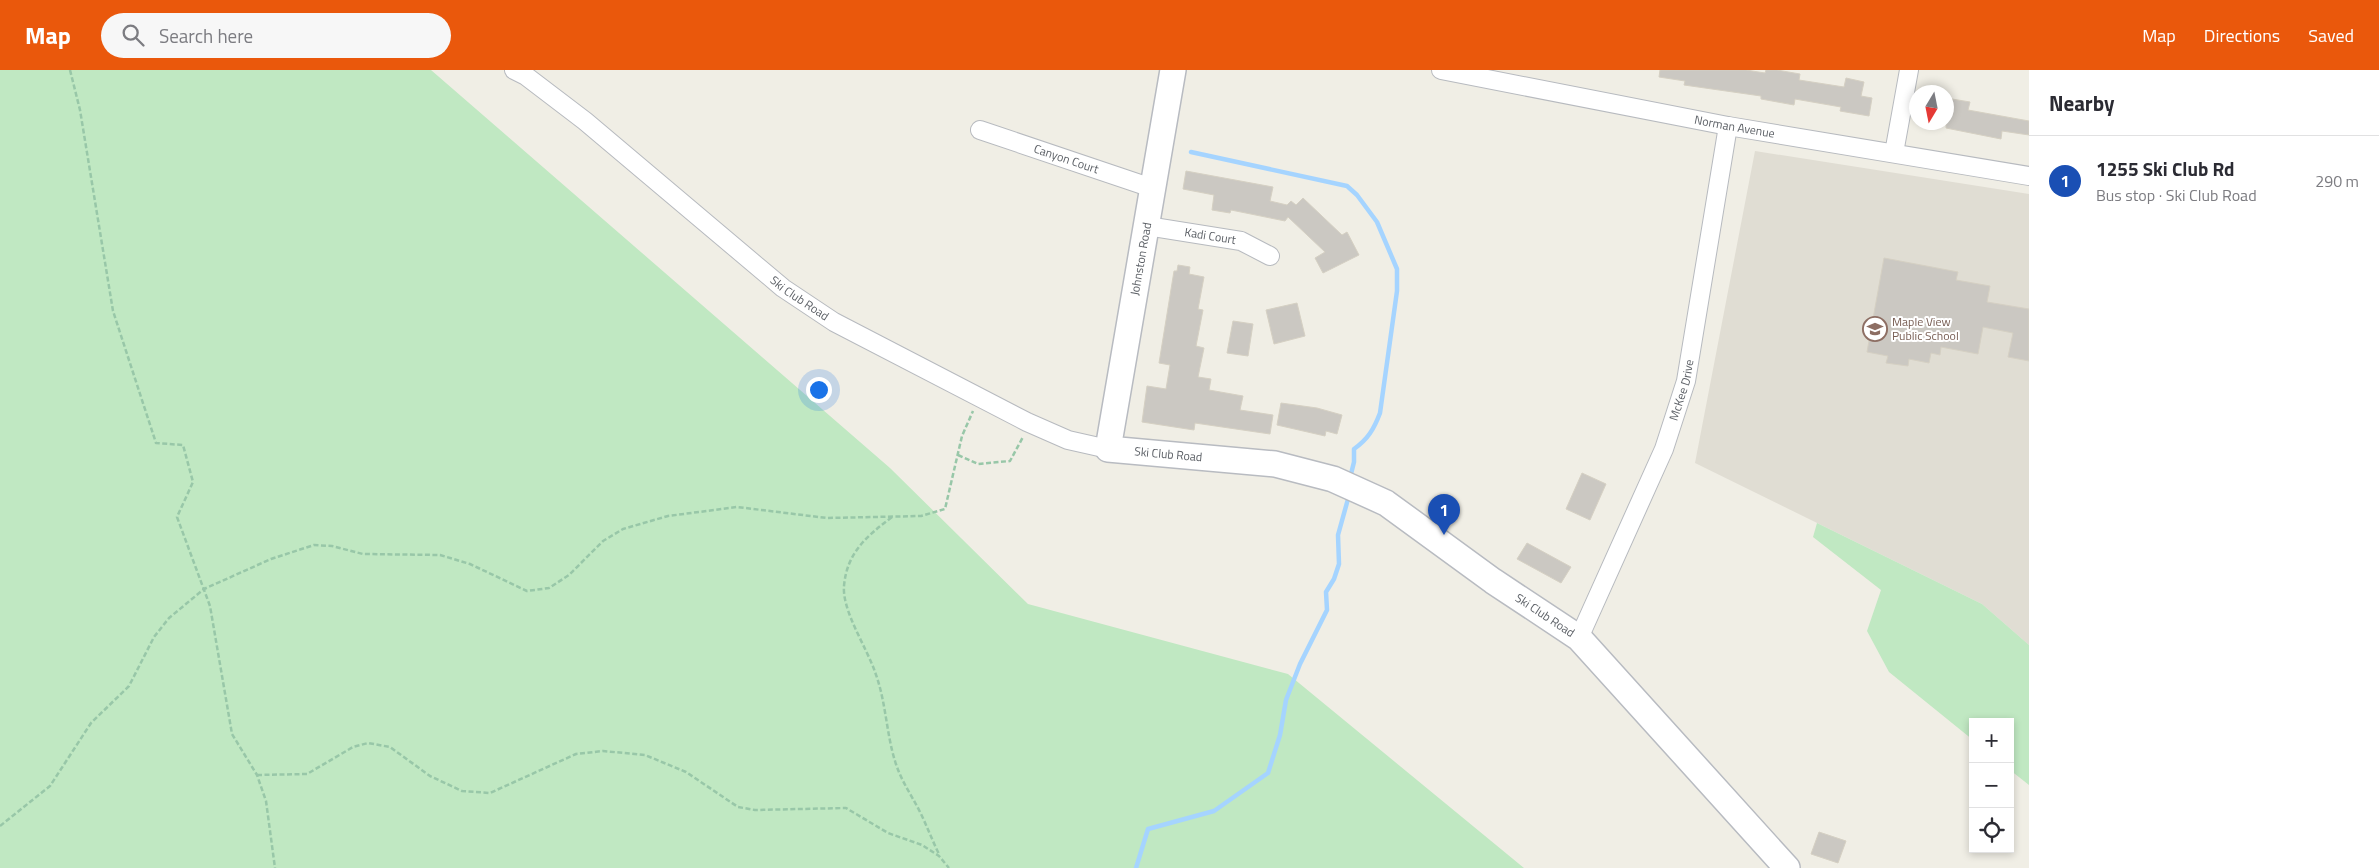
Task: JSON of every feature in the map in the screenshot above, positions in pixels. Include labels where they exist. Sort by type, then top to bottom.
[{"type":"street","name":"Ski Club Road","points":[[514,70],[526,76],[585,120],[783,288],[834,322],[1027,422],[1068,440],[1108,449],[1276,464],[1333,478],[1386,503],[1492,581],[1579,638],[1787,868]]},
{"type":"street","name":"Johnston Road","points":[[1108,449],[1173,70]]},
{"type":"street","name":"Norman Avenue","points":[[1441,70],[1728,126],[2029,176]]},
{"type":"street","points":[[1894,153],[1909,70]]},
{"type":"street","name":"McKee Drive","points":[[1579,638],[1664,449],[1686,381],[1728,126]]},
{"type":"street","name":"Canyon Court","points":[[980,130],[1152,188]]},
{"type":"street","name":"Kadi Court","points":[[1147,226],[1241,241],[1270,256]]},
{"type":"path","points":[[70,70],[80,110],[113,311],[156,443],[183,444],[193,482],[177,517],[210,606],[232,734],[257,776],[266,801],[275,868]]},
{"type":"path","points":[[0,826],[50,786],[91,723],[129,686],[154,637],[169,618],[204,589],[271,559],[314,545],[332,546],[363,554],[440,555],[470,564],[527,591],[550,588],[569,575],[603,541],[623,529],[668,516],[737,507],[827,518],[921,516],[945,509],[962,436],[979,396]]},
{"type":"path","points":[[958,455],[978,464],[1010,461],[1021,443],[1027,422]]},
{"type":"path","points":[[892,517],[869,534],[851,556],[844,587],[852,621],[879,685],[894,758],[900,776],[919,811],[939,856],[949,868]]},
{"type":"path","points":[[257,776],[307,774],[353,748],[368,744],[390,747],[430,776],[462,791],[490,793],[576,754],[603,750],[645,756],[678,769],[738,806],[755,810],[846,808],[888,833],[922,845],[939,856]]},
{"type":"shaded area","name":"Maple View Public School","points":[[1755,151],[2029,194],[2029,645],[1982,604],[1695,463]]},
{"type":"green space","points":[[0,70],[431,70],[890,468],[1028,604],[1288,674],[1524,868],[0,868]]},
{"type":"green space","points":[[1817,523],[1982,604],[2029,645],[2029,785],[2014,773],[2014,718],[1969,718],[1969,737],[1889,672],[1867,631],[1881,590],[1813,537]]},
{"type":"building","points":[[1660,70],[1746,70],[1765,73],[1766,70],[1777,70],[1800,74],[1799,80],[1844,87],[1846,78],[1864,82],[1861,96],[1872,98],[1869,116],[1840,111],[1841,107],[1795,99],[1794,105],[1761,99],[1761,96],[1684,85],[1685,81],[1659,77]]},
{"type":"building","points":[[1954,99],[1970,102],[1968,110],[2029,121],[2029,135],[2002,131],[2001,139],[1954,130]]},
{"type":"building","points":[[1186,171],[1273,187],[1270,201],[1287,205],[1291,201],[1296,205],[1303,198],[1342,235],[1347,232],[1359,255],[1323,273],[1315,258],[1325,252],[1288,217],[1285,221],[1231,210],[1230,213],[1212,210],[1214,195],[1183,189]]},
{"type":"building","points":[[1884,258],[1958,272],[1956,280],[1990,286],[1987,302],[2029,309],[2029,361],[2008,357],[2013,333],[1983,327],[1978,354],[1941,347],[1940,355],[1931,353],[1929,363],[1909,359],[1908,366],[1886,363],[1888,356],[1867,352]]},
{"type":"building","points":[[1178,265],[1190,267],[1189,274],[1204,277],[1198,309],[1203,310],[1196,346],[1204,348],[1198,377],[1211,379],[1209,390],[1243,396],[1240,410],[1273,415],[1270,434],[1195,423],[1194,430],[1142,422],[1147,386],[1166,389],[1170,365],[1159,363],[1174,271],[1177,271]]},
{"type":"building","points":[[1297,303],[1305,336],[1274,344],[1266,310]]},
{"type":"building","points":[[1233,321],[1253,324],[1248,356],[1227,353]]},
{"type":"building","points":[[1281,403],[1317,408],[1342,415],[1337,434],[1326,431],[1325,436],[1277,425]]},
{"type":"building","points":[[1582,473],[1606,484],[1590,520],[1566,509]]},
{"type":"building","points":[[1527,543],[1571,567],[1561,583],[1517,559]]},
{"type":"building","points":[[1819,832],[1846,841],[1838,863],[1811,854]]},
{"type":"waterway","points":[[1191,152],[1347,186],[1357,195],[1377,222],[1397,269],[1397,291],[1380,413],[1370,433],[1354,449],[1354,462],[1351,474]]},
{"type":"waterway","points":[[1136,868],[1148,829],[1214,811],[1268,773],[1280,735],[1286,700],[1300,664],[1327,610],[1326,592],[1334,579],[1339,564],[1338,535],[1348,499]]},
{"type":"place","name":"Maple View Public School","points":[[1875,329]]},
{"type":"place","name":"1255 Ski Club Rd","points":[[1444,535]]}]
